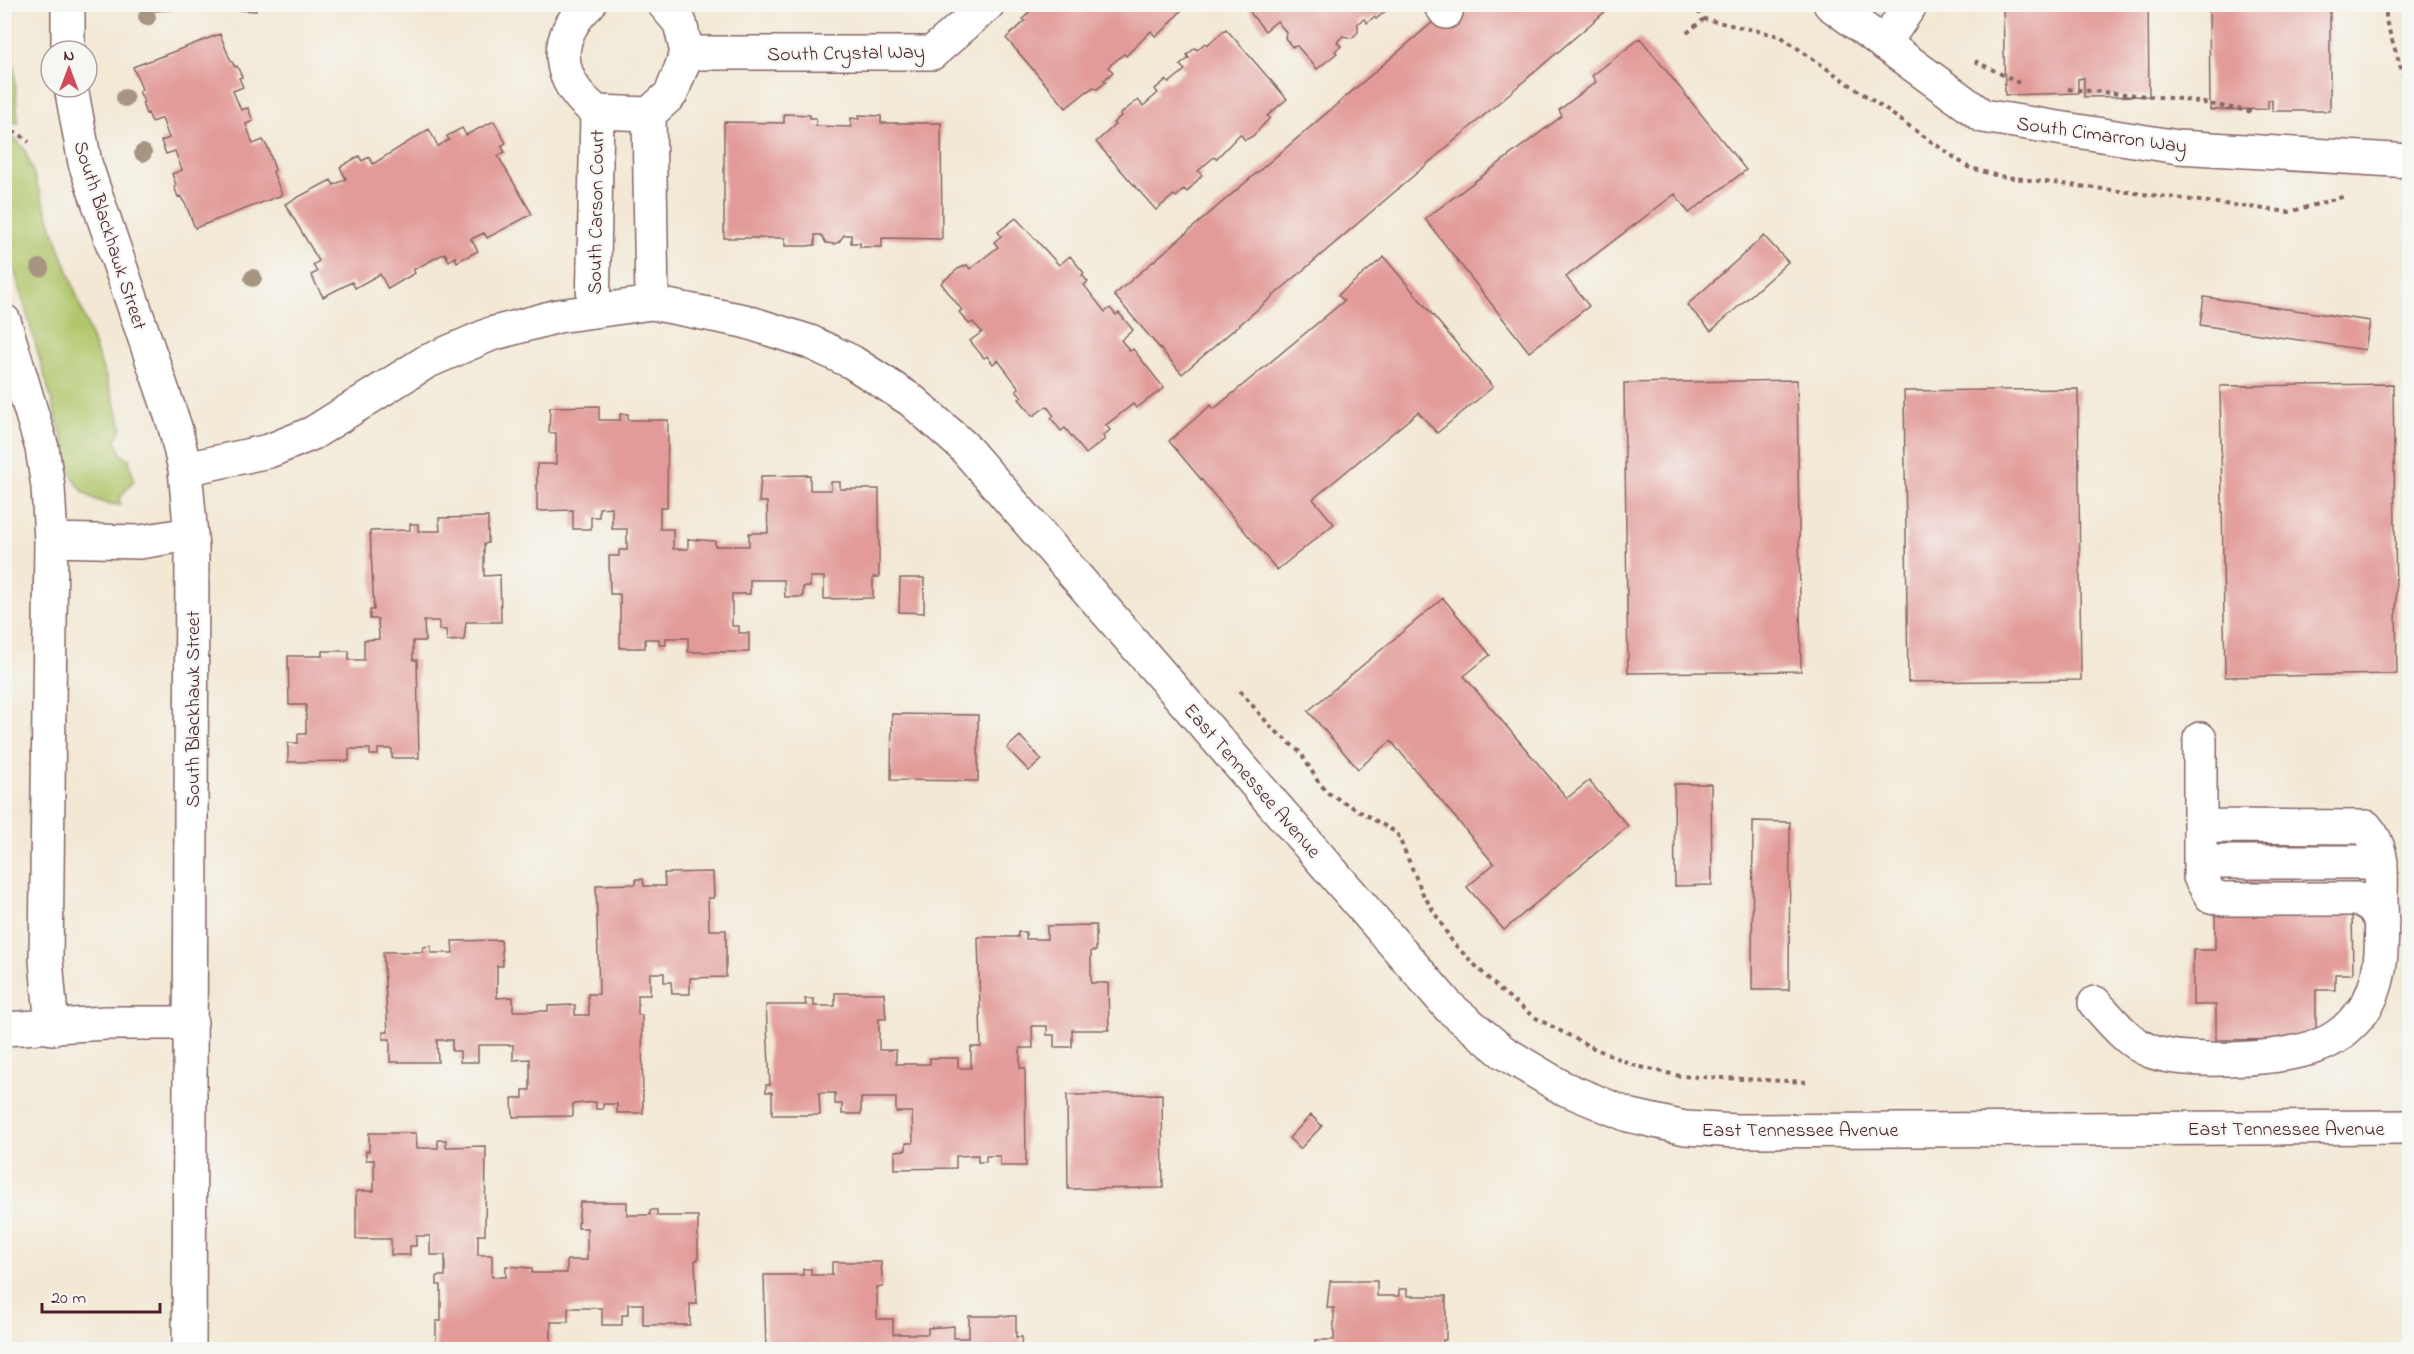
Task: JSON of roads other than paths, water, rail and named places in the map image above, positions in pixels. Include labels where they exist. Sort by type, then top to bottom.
[{"type":"street","points":[[68,4],[68,39]]},
{"type":"street","points":[[589,4],[575,17],[565,34],[561,59],[575,90],[597,112],[649,114],[671,94],[687,53],[680,23],[664,4]]},
{"type":"street","name":"South Crystal Way","points":[[687,53],[932,53],[988,4]]},
{"type":"street","name":"South Cimarron Way","points":[[1830,4],[1983,116],[2178,147],[2409,161]]},
{"type":"street","points":[[1884,44],[1911,4]]},
{"type":"street","name":"South Blackhawk Street","points":[[73,99],[85,163],[175,428],[185,469],[191,534],[189,1350]]},
{"type":"street","name":"South Carson Court","points":[[593,311],[597,112]]},
{"type":"street","points":[[649,114],[652,303]]},
{"type":"street","name":"East Tennessee Avenue","points":[[185,469],[269,451],[313,433],[426,362],[490,334],[558,316],[652,303],[744,321],[810,342],[852,362],[911,400],[963,446],[1449,1007],[1503,1052],[1563,1089],[1628,1115],[1685,1128],[1737,1131],[2409,1127]]},
{"type":"street","points":[[4,321],[42,448],[48,487],[51,540],[46,960],[52,1028]]},
{"type":"street","points":[[51,540],[140,542],[191,534]]},
{"type":"street","points":[[2200,739],[2201,854],[2211,896],[2223,899],[2360,899],[2381,909]]},
{"type":"street","points":[[2095,1003],[2130,1039],[2162,1054],[2190,1059],[2281,1055],[2309,1049],[2326,1043],[2351,1024],[2364,1009],[2379,973],[2380,855],[2201,854]]},
{"type":"street","points":[[4,1029],[52,1028],[106,1023],[191,1023]]}]
